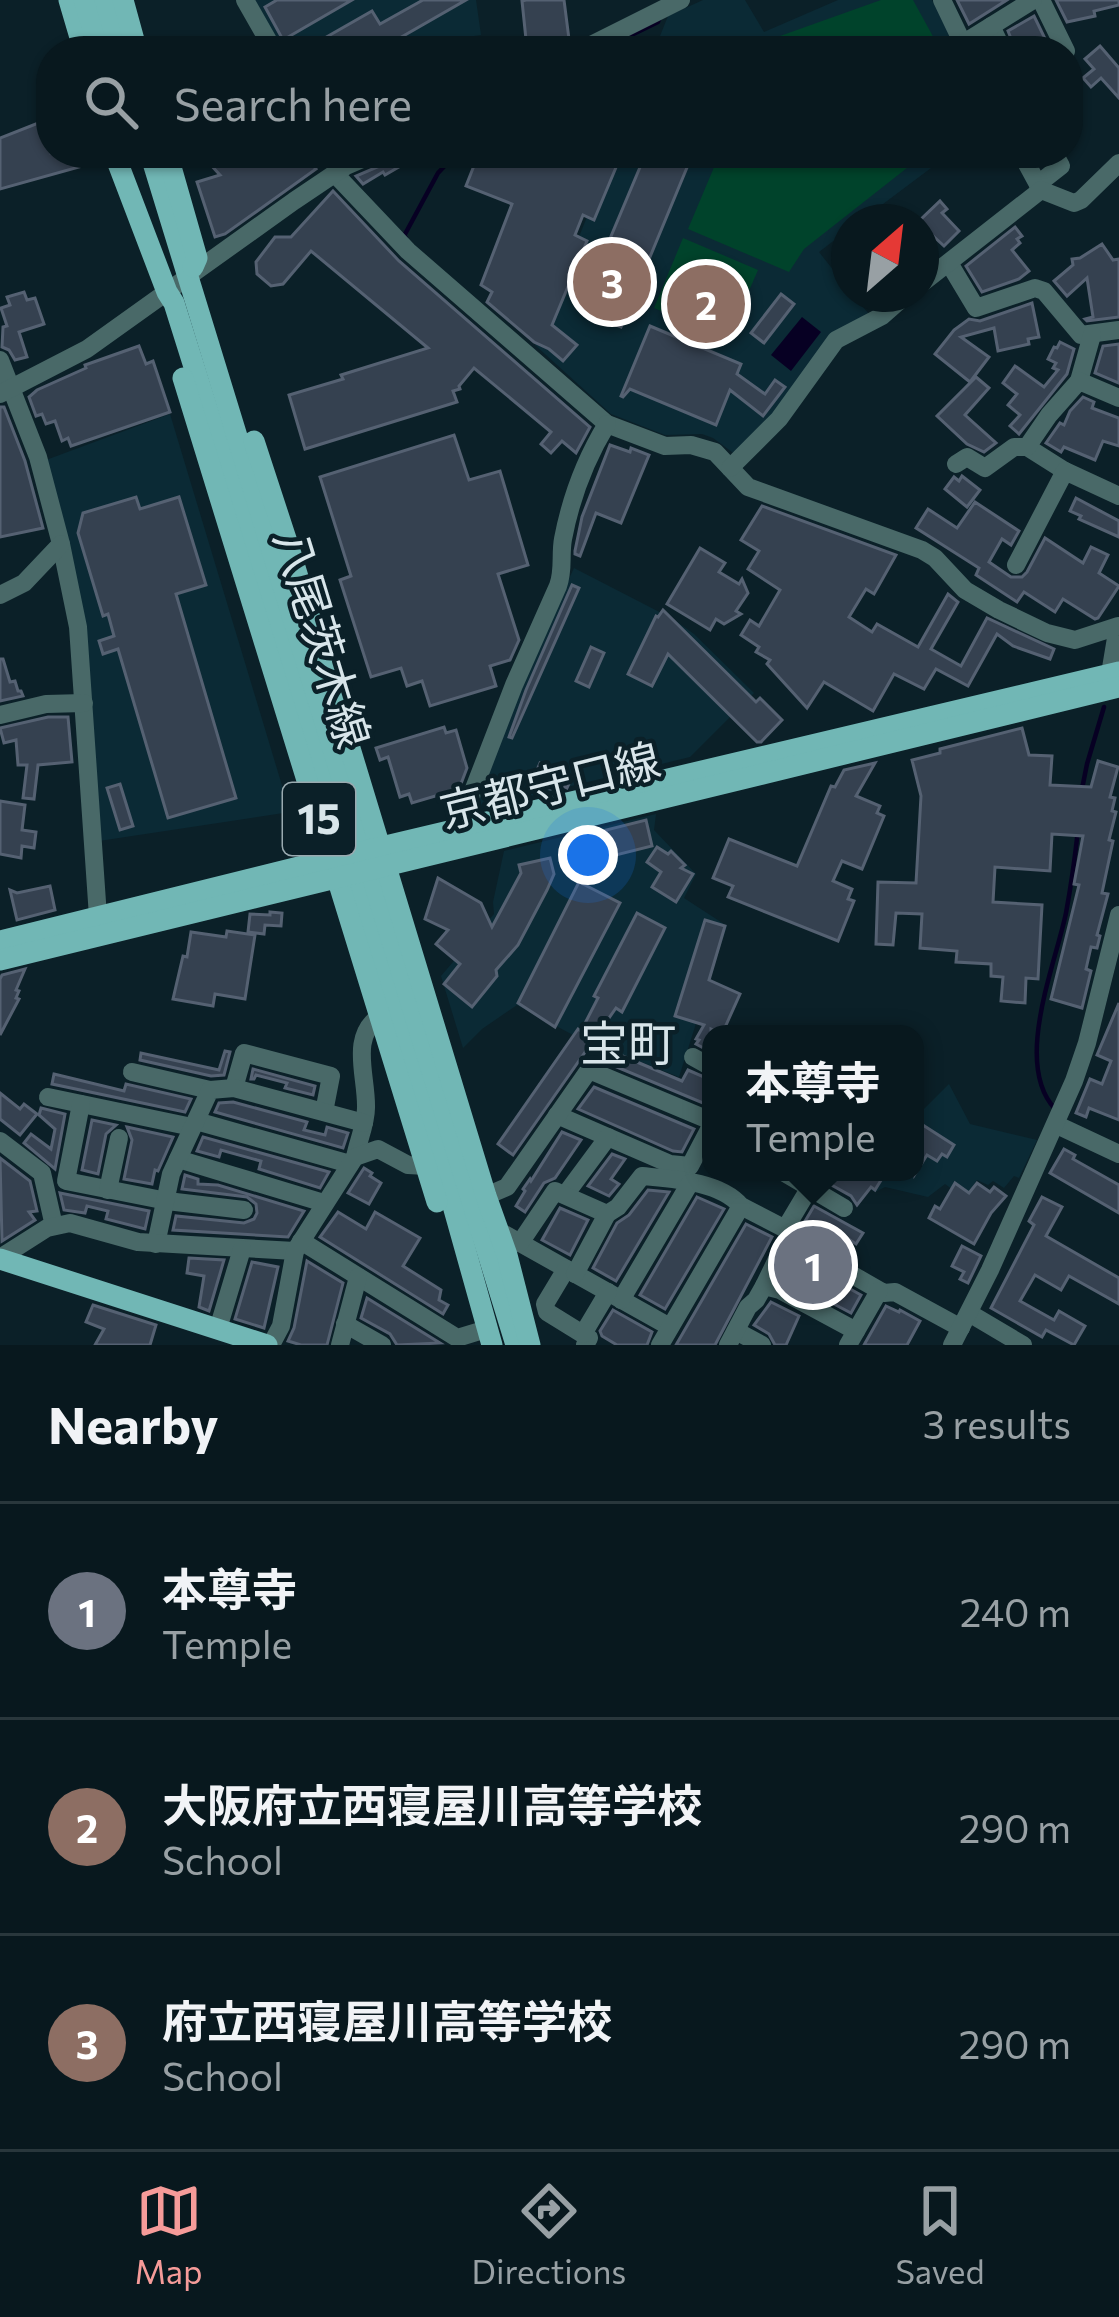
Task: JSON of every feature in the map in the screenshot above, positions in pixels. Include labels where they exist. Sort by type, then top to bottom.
[{"type":"main road","points":[[69,0],[80,36]]},
{"type":"main road","points":[[85,0],[96,36]]},
{"type":"main road","points":[[105,0],[116,36]]},
{"type":"main road","points":[[123,0],[133,36]]},
{"type":"main road","name":"15","points":[[120,168],[148,237]]},
{"type":"main road","name":"15","points":[[132,168],[148,237]]},
{"type":"main road","name":"15","points":[[155,168],[188,277]]},
{"type":"main road","name":"15","points":[[171,168],[197,258],[188,277]]},
{"type":"main road","name":"八尾茨木線","points":[[148,237],[297,662],[420,1061],[516,1345]]},
{"type":"main road","name":"八尾茨木線","points":[[188,277],[211,345],[297,662]]},
{"type":"main road","name":"15","points":[[167,292],[162,309],[426,1166],[486,1340]]},
{"type":"main road","name":"15","points":[[211,345],[223,352],[251,430],[507,1256],[530,1345]]},
{"type":"main road","name":"京都守口線","points":[[383,858],[458,830],[1116,678]]},
{"type":"main road","name":"京都守口線","points":[[1,956],[99,927],[1116,678]]},
{"type":"main road","name":"八尾茨木線","points":[[420,1061],[486,1340]]},
{"type":"main road","points":[[0,1258],[269,1345]]},
{"type":"street","points":[[245,0],[265,36]]},
{"type":"street","points":[[942,0],[960,36]]},
{"type":"street","points":[[979,36],[1037,0],[1057,36]]},
{"type":"street","points":[[608,36],[673,2]]},
{"type":"street","points":[[991,26],[996,36]]},
{"type":"street","points":[[1030,168],[1039,187],[1074,202],[1119,163]]},
{"type":"street","points":[[6,391],[87,349],[334,168]]},
{"type":"street","points":[[342,168],[408,250],[607,424],[665,446],[715,452],[733,465],[748,487],[762,494],[922,550],[964,590],[1033,628],[1075,640],[1118,626]]},
{"type":"street","points":[[939,270],[1059,168]]},
{"type":"street","points":[[949,263],[976,308],[1035,288],[1044,291],[1081,335],[1119,329]]},
{"type":"street","points":[[733,465],[779,419],[836,340],[886,312]]},
{"type":"street","points":[[1027,447],[1078,381],[1093,334]]},
{"type":"street","points":[[0,360],[6,391],[38,457],[78,627],[99,927]]},
{"type":"street","points":[[1078,381],[1119,398]]},
{"type":"street","points":[[458,830],[558,586],[569,512],[585,461],[607,424]]},
{"type":"street","points":[[956,464],[967,457],[985,468],[1014,447],[1027,447],[1119,496]]},
{"type":"street","points":[[1016,565],[1065,471]]},
{"type":"street","points":[[0,595],[24,583],[61,544]]},
{"type":"street","points":[[1116,678],[1119,616]]},
{"type":"street","points":[[0,715],[46,704],[84,703]]},
{"type":"street","points":[[961,1329],[1060,1118],[1111,981],[1119,915]]},
{"type":"street","points":[[269,1345],[281,1326],[298,1246],[352,1160],[366,1111],[362,1036],[380,1016]]},
{"type":"street","points":[[234,1088],[244,1053],[287,1064],[331,1076],[324,1112]]},
{"type":"street","points":[[486,1196],[507,1187],[589,1070],[702,1120]]},
{"type":"street","points":[[131,1072],[210,1090],[234,1088],[364,1123]]},
{"type":"street","points":[[157,1244],[171,1174],[210,1090]]},
{"type":"street","points":[[48,1097],[352,1160],[378,1149],[408,1166],[426,1166]]},
{"type":"street","points":[[66,1181],[81,1104]]},
{"type":"street","points":[[557,1115],[734,1197],[741,1206],[824,1249],[836,1265],[879,1291],[895,1292],[961,1329],[1023,1345]]},
{"type":"street","points":[[1060,1118],[1119,1154]]},
{"type":"street","points":[[108,1190],[119,1138]]},
{"type":"street","points":[[566,1195],[608,1138]]},
{"type":"street","points":[[0,1141],[42,1173],[54,1226]]},
{"type":"street","points":[[687,1177],[642,1176],[607,1214],[544,1304],[547,1312],[590,1341],[687,1177],[702,1144]]},
{"type":"street","points":[[178,1160],[324,1203]]},
{"type":"street","points":[[43,1178],[244,1210]]},
{"type":"street","points":[[218,1329],[241,1249],[248,1180]]},
{"type":"street","points":[[762,1345],[732,1338],[764,1286],[813,1181]]},
{"type":"street","points":[[815,1181],[844,1208]]},
{"type":"street","points":[[520,1243],[555,1191],[607,1214]]},
{"type":"street","points":[[497,1231],[614,1296],[665,1336],[741,1206]]},
{"type":"street","points":[[0,1258],[54,1226],[70,1223],[157,1244],[241,1249],[298,1246],[358,1277],[456,1341],[486,1340]]},
{"type":"street","points":[[340,1345],[358,1277]]},
{"type":"street","points":[[764,1286],[780,1290],[852,1338],[879,1291]]},
{"type":"street","points":[[345,1324],[382,1345]]},
{"type":"shaded area","points":[[252,0],[476,0],[481,35],[474,36],[272,36]]},
{"type":"shaded area","points":[[703,0],[745,0],[764,32],[838,0],[932,0],[950,36],[660,36],[668,16]]},
{"type":"shaded area","points":[[607,168],[931,168],[883,204],[831,204],[831,243],[819,252],[831,267],[831,312],[869,314],[736,455],[702,434],[665,435],[611,414],[535,345]]},
{"type":"shaded area","points":[[802,317],[821,332],[791,371],[771,355]]},
{"type":"shaded area","points":[[170,414],[290,812],[99,841],[46,460]]},
{"type":"shaded area","points":[[574,568],[673,619],[754,693],[690,757],[473,810],[521,682]]},
{"type":"shaded area","points":[[656,814],[654,830],[696,874],[684,898],[727,926],[679,1077],[573,1035],[517,1005],[463,1048],[441,976],[494,914],[504,851]]},
{"type":"shaded area","points":[[949,1084],[970,1124],[1037,1140],[1019,1178],[1014,1176],[1004,1188],[977,1180],[964,1198],[945,1184],[928,1197],[885,1187],[875,1192],[857,1181],[924,1181],[924,1109]]},
{"type":"green space","points":[[881,0],[913,0],[933,36],[780,36]]},
{"type":"green space","points":[[714,168],[907,168],[861,204],[831,204],[831,228],[804,249],[789,272],[688,229]]},
{"type":"green space","points":[[683,238],[758,270],[728,339],[654,308]]},
{"type":"building","points":[[277,0],[352,0],[290,36],[281,36],[265,7]]},
{"type":"building","points":[[423,0],[466,0],[403,36],[328,36],[372,11],[380,24]]},
{"type":"building","points":[[564,0],[569,36],[526,36],[522,1]]},
{"type":"building","points":[[957,0],[1007,0],[969,24]]},
{"type":"building","points":[[1056,0],[1119,0],[1119,5],[1067,22]]},
{"type":"building","points":[[1034,16],[1044,36],[1010,36],[1008,31]]},
{"type":"building","points":[[1100,46],[1119,68],[1119,98],[1101,78],[1091,87],[1083,78],[1094,69],[1085,59]]},
{"type":"building","points":[[36,124],[36,168],[75,168],[0,189],[0,138]]},
{"type":"building","points":[[214,168],[316,169],[215,237],[197,182],[220,175]]},
{"type":"building","points":[[375,168],[397,168],[363,184],[356,176]]},
{"type":"building","points":[[473,168],[616,168],[594,220],[583,215],[575,235],[587,241],[552,325],[577,345],[563,361],[487,302],[492,292],[481,285],[512,204],[466,186]]},
{"type":"building","points":[[640,168],[687,168],[621,327],[580,310]]},
{"type":"building","points":[[333,191],[399,261],[590,427],[576,453],[562,441],[551,453],[541,444],[551,432],[474,368],[460,389],[453,391],[457,402],[305,449],[289,395],[428,348],[311,251],[283,284],[271,286],[257,274],[256,262],[275,237],[291,237]]},
{"type":"building","points":[[940,201],[947,209],[942,213],[959,231],[944,246],[939,241]]},
{"type":"building","points":[[1015,227],[1022,236],[1012,250],[1029,271],[982,292],[966,266]]},
{"type":"building","points":[[1102,244],[1113,260],[1119,259],[1119,317],[1087,321],[1093,317],[1087,278],[1067,296],[1054,281],[1073,265],[1072,259]]},
{"type":"building","points":[[24,292],[27,300],[35,298],[44,324],[19,332],[27,357],[15,360],[2,347],[3,327],[7,326],[1,308],[10,305],[7,297]]},
{"type":"building","points":[[781,294],[794,304],[764,343],[751,333]]},
{"type":"building","points":[[1032,303],[1039,337],[1028,339],[1029,344],[998,351],[994,328],[961,337],[989,357],[970,382],[935,354],[969,319],[980,321]]},
{"type":"building","points":[[650,326],[741,364],[737,374],[765,394],[775,380],[785,387],[763,416],[730,390],[716,425],[630,389],[623,397]]},
{"type":"building","points":[[1060,342],[1074,349],[1067,374],[1019,434],[1010,426],[1020,415],[1008,405],[1017,394],[1003,383],[1015,366],[1044,387],[1058,370],[1048,359]]},
{"type":"building","points":[[1119,344],[1119,383],[1095,373],[1103,346]]},
{"type":"building","points":[[139,346],[146,364],[153,361],[170,412],[71,446],[68,438],[62,441],[55,421],[46,424],[42,414],[36,416],[29,397],[37,390],[85,365]]},
{"type":"building","points":[[976,377],[989,388],[965,415],[996,443],[984,452],[967,444],[937,416]]},
{"type":"building","points":[[1083,397],[1094,402],[1092,408],[1119,418],[1119,446],[1103,441],[1095,460],[1046,443]]},
{"type":"building","points":[[0,407],[4,407],[25,461],[43,528],[0,537]]},
{"type":"building","points":[[454,435],[469,480],[500,471],[528,565],[498,574],[519,640],[510,660],[490,666],[496,686],[430,706],[422,681],[407,686],[401,668],[371,677],[340,580],[351,576],[320,477]]},
{"type":"building","points":[[610,445],[649,455],[621,523],[596,513],[580,556],[575,551],[582,517]]},
{"type":"building","points":[[962,476],[980,490],[967,507],[945,489],[954,477],[959,481]]},
{"type":"building","points":[[136,497],[140,509],[179,497],[206,585],[176,594],[236,798],[168,818],[118,649],[103,654],[99,641],[114,636],[108,614],[103,616],[78,533],[83,513]]},
{"type":"building","points":[[1076,498],[1119,521],[1119,537],[1070,511]]},
{"type":"building","points":[[975,502],[1019,531],[1011,545],[1002,539],[989,562],[1011,577],[1027,572],[1045,538],[1083,563],[1091,547],[1108,555],[1099,573],[1119,586],[1098,618],[1063,599],[1055,612],[1024,592],[1017,602],[976,575],[979,568],[916,528],[928,509],[957,528]]},
{"type":"building","points":[[762,506],[896,555],[874,594],[866,589],[849,617],[872,632],[877,624],[918,647],[948,594],[958,602],[931,649],[961,666],[987,618],[1054,649],[1050,659],[1013,646],[997,634],[968,686],[936,669],[924,689],[894,674],[873,711],[824,682],[807,708],[767,664],[770,660],[756,652],[759,647],[741,635],[750,620],[759,626],[780,590],[748,569],[759,551],[741,540]]},
{"type":"building","points":[[700,548],[725,563],[719,572],[739,584],[742,579],[748,593],[736,611],[741,614],[724,624],[716,619],[710,630],[667,604]]},
{"type":"building","points":[[572,585],[579,588],[509,737],[526,690]]},
{"type":"building","points":[[663,610],[756,702],[760,698],[782,720],[761,742],[668,654],[652,686],[628,674]]},
{"type":"building","points":[[591,647],[604,653],[589,687],[576,681]]},
{"type":"building","points":[[0,659],[10,682],[15,681],[23,696],[0,701]]},
{"type":"building","points":[[68,717],[72,762],[38,765],[34,799],[23,798],[27,765],[18,765],[16,740],[4,743],[0,728]]},
{"type":"building","points":[[444,727],[446,733],[456,730],[467,768],[459,789],[412,803],[409,794],[400,797],[388,757],[380,760],[376,748]]},
{"type":"building","points":[[1022,728],[1029,755],[1052,756],[1050,785],[1091,787],[1098,761],[1118,767],[1110,797],[1115,798],[1112,811],[1116,812],[1109,840],[1113,841],[1102,893],[1108,894],[1097,948],[1091,947],[1082,1008],[1051,999],[1079,885],[1074,884],[1083,836],[1052,834],[1050,871],[995,867],[993,902],[1042,905],[1038,979],[1026,978],[1025,1003],[1001,1001],[1003,977],[991,976],[991,964],[956,962],[957,951],[920,948],[922,914],[896,913],[893,945],[876,944],[878,882],[916,883],[921,796],[912,760]]},
{"type":"building","points":[[540,763],[572,777],[567,788],[559,784],[556,790],[546,788],[542,794],[529,788]]},
{"type":"building","points":[[875,763],[856,796],[880,806],[877,813],[884,816],[862,869],[842,861],[833,881],[852,889],[848,899],[854,901],[838,941],[728,897],[733,886],[713,878],[729,839],[797,866],[831,786],[835,787],[844,770]]},
{"type":"building","points":[[120,784],[133,826],[120,830],[107,788]]},
{"type":"building","points":[[0,801],[25,805],[22,830],[36,832],[34,848],[22,846],[21,858],[0,854]]},
{"type":"building","points":[[646,820],[652,846],[612,856],[606,830]]},
{"type":"building","points":[[657,847],[668,854],[671,851],[685,865],[681,868],[693,874],[676,902],[652,887],[661,872],[647,862]]},
{"type":"building","points":[[550,858],[554,874],[547,890],[518,945],[472,1007],[444,984],[460,964],[436,944],[448,930],[425,919],[438,878],[481,903],[492,927],[521,873],[519,865]]},
{"type":"building","points":[[579,882],[620,903],[555,1027],[518,1003]]},
{"type":"building","points":[[50,886],[55,910],[17,920],[10,890],[17,893]]},
{"type":"building","points":[[282,913],[281,926],[265,925],[264,934],[248,932],[250,914]]},
{"type":"building","points":[[637,913],[665,928],[622,1012],[616,1008],[513,1155],[498,1144],[578,1029],[581,1031]]},
{"type":"building","points":[[705,920],[725,926],[709,980],[740,994],[726,1025],[704,1025],[675,1016]]},
{"type":"building","points":[[227,931],[255,935],[245,999],[215,994],[213,1006],[173,999],[191,932],[226,937]]},
{"type":"building","points":[[25,969],[16,990],[19,999],[0,1035],[0,979]]},
{"type":"building","points":[[1119,1003],[1119,1120],[1089,1108],[1086,1117],[1076,1113],[1090,1079],[1102,1084],[1111,1061],[1097,1055]]},
{"type":"building","points":[[606,1049],[682,1081],[688,1070],[702,1076],[702,1103],[602,1061]]},
{"type":"building","points":[[225,1051],[230,1052],[224,1075],[140,1060],[141,1053],[219,1070]]},
{"type":"building","points":[[253,1069],[315,1086],[313,1095],[256,1075],[251,1079]]},
{"type":"building","points":[[54,1074],[124,1091],[126,1084],[191,1099],[185,1112],[52,1084]]},
{"type":"building","points":[[594,1087],[694,1129],[682,1152],[578,1109]]},
{"type":"building","points":[[0,1093],[20,1109],[24,1104],[37,1114],[20,1135],[0,1119]]},
{"type":"building","points":[[233,1102],[307,1122],[304,1130],[325,1135],[327,1127],[348,1133],[343,1148],[215,1112],[219,1103]]},
{"type":"building","points":[[41,1108],[65,1114],[55,1169],[24,1143],[31,1134],[51,1149],[55,1129],[39,1115]]},
{"type":"building","points":[[92,1120],[116,1125],[106,1134],[98,1174],[82,1170]]},
{"type":"building","points":[[924,1126],[954,1145],[947,1157],[942,1154],[937,1161],[927,1155],[924,1160]]},
{"type":"building","points":[[127,1127],[173,1137],[152,1184],[124,1179],[132,1140]]},
{"type":"building","points":[[562,1132],[581,1140],[525,1212],[516,1206],[523,1189]]},
{"type":"building","points":[[203,1137],[329,1172],[320,1188],[259,1169],[261,1161],[221,1150],[219,1157],[197,1151]]},
{"type":"building","points":[[1064,1149],[1119,1185],[1119,1213],[1050,1173]]},
{"type":"building","points":[[612,1154],[625,1159],[611,1179],[619,1184],[609,1196],[588,1186]]},
{"type":"building","points":[[0,1158],[30,1181],[37,1211],[29,1212],[35,1220],[2,1241]]},
{"type":"building","points":[[364,1168],[381,1183],[369,1204],[348,1193]]},
{"type":"building","points":[[185,1175],[198,1179],[198,1184],[218,1185],[304,1211],[288,1237],[173,1230],[176,1216],[244,1223],[257,1213],[256,1204],[247,1197],[182,1189]]},
{"type":"building","points":[[829,1181],[880,1181],[857,1205]]},
{"type":"building","points":[[955,1183],[969,1193],[977,1183],[1006,1196],[974,1244],[929,1218]]},
{"type":"building","points":[[648,1190],[669,1192],[616,1281],[593,1268],[617,1223]]},
{"type":"building","points":[[60,1193],[149,1211],[145,1229],[106,1219],[108,1211],[87,1206],[85,1213],[64,1210]]},
{"type":"building","points":[[697,1197],[724,1209],[665,1309],[640,1295]]},
{"type":"building","points":[[1042,1197],[1062,1207],[1046,1236],[1119,1278],[1119,1304],[1069,1276],[1061,1290],[1035,1275],[1020,1301],[1054,1320],[1059,1311],[1085,1326],[1074,1345],[1046,1330],[1042,1337],[991,1308],[1034,1225],[1029,1221]]},
{"type":"building","points":[[814,1206],[863,1233],[856,1244],[838,1232],[834,1239],[804,1223]]},
{"type":"building","points":[[560,1208],[588,1220],[570,1255],[542,1240]]},
{"type":"building","points":[[338,1212],[366,1229],[375,1212],[420,1238],[403,1266],[441,1290],[439,1300],[448,1305],[443,1314],[320,1237]]},
{"type":"building","points":[[746,1224],[772,1237],[715,1345],[676,1345]]},
{"type":"building","points":[[962,1246],[981,1256],[968,1283],[960,1279],[964,1272],[952,1266]]},
{"type":"building","points":[[796,1250],[815,1259],[827,1276],[861,1295],[851,1313],[783,1277]]},
{"type":"building","points":[[189,1258],[224,1260],[209,1311],[199,1307],[204,1276],[187,1273]]},
{"type":"building","points":[[307,1261],[343,1283],[327,1345],[288,1341]]},
{"type":"building","points":[[252,1262],[278,1267],[264,1328],[235,1319]]},
{"type":"building","points":[[367,1298],[440,1343],[397,1345],[390,1334],[361,1318]]},
{"type":"building","points":[[771,1302],[799,1316],[786,1345],[775,1345],[769,1334],[754,1325]]},
{"type":"building","points":[[93,1305],[156,1325],[150,1345],[95,1345],[104,1329],[86,1322]]},
{"type":"building","points":[[886,1306],[920,1321],[907,1345],[864,1345]]},
{"type":"building","points":[[613,1310],[652,1332],[647,1345],[617,1345],[602,1336],[600,1331]]},
{"type":"waterway","points":[[629,36],[660,17]]},
{"type":"waterway","points":[[406,238],[443,168]]},
{"type":"waterway","points":[[1082,789],[1104,707]]},
{"type":"waterway","points":[[1055,1109],[1043,1090],[1037,1041],[1066,913],[1078,830]]},
{"type":"place","name":"府立西寝屋川高等学校","points":[[612,282]]},
{"type":"place","name":"大阪府立西寝屋川高等学校","points":[[706,304]]},
{"type":"place","name":"本尊寺","points":[[813,1265]]},
{"type":"district","name":"宝町","points":[[628,1044]]}]
